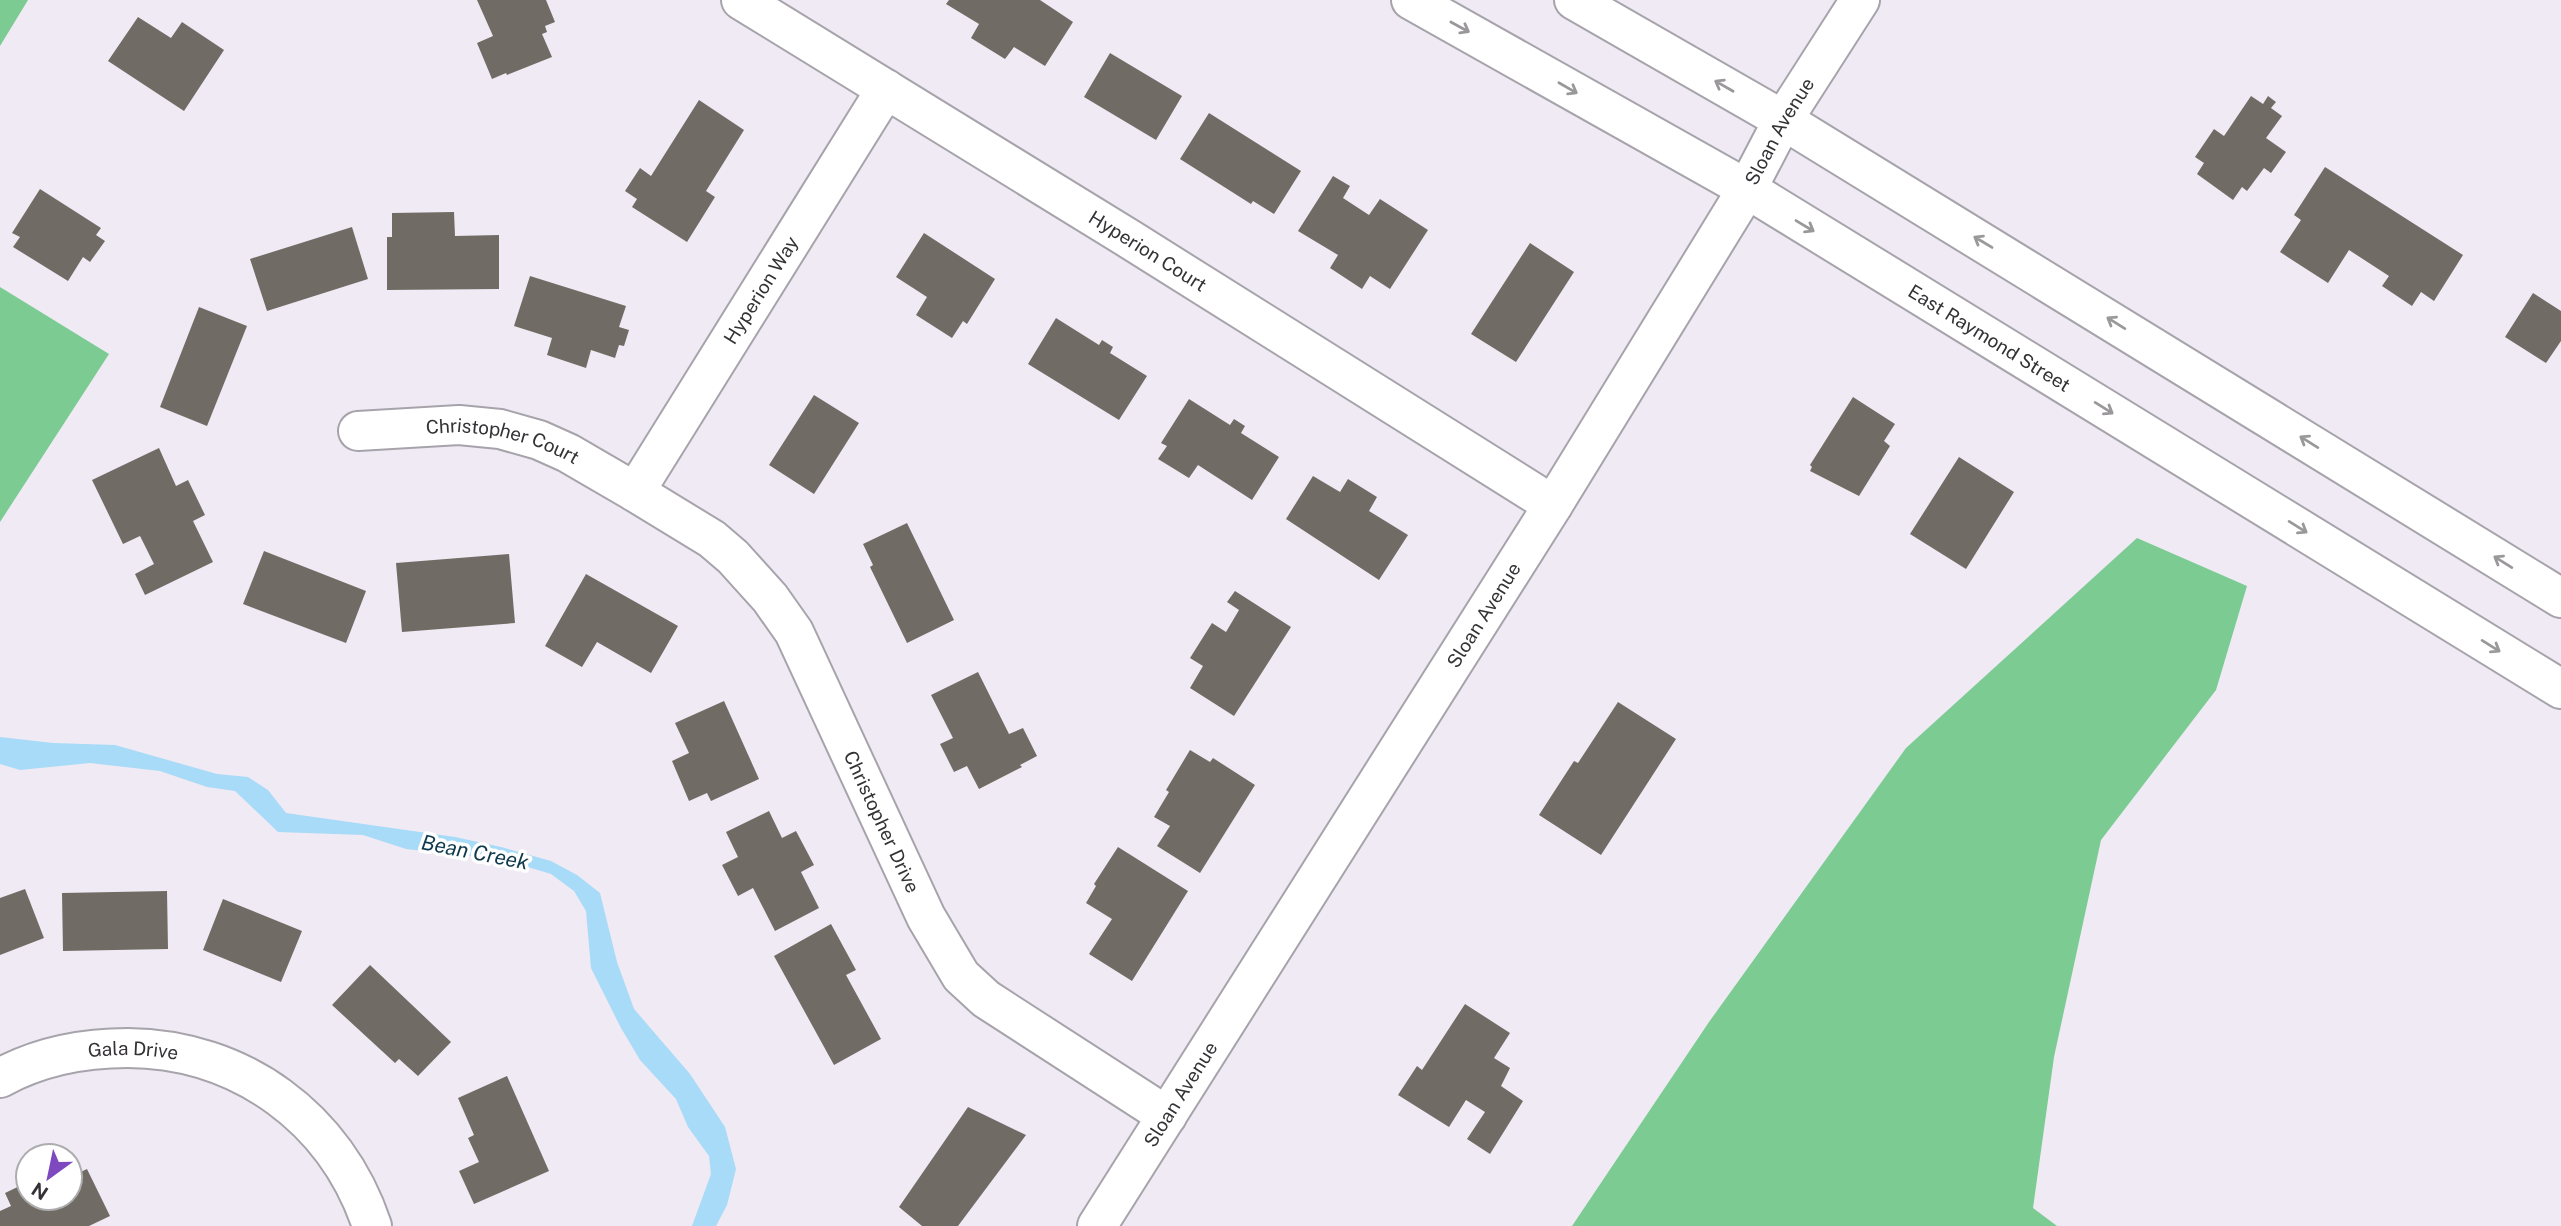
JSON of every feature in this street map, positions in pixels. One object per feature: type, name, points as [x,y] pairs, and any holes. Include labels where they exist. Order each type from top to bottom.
[{"type":"street","name":"Hyperion Court","points":[[741,0],[1553,505]]},
{"type":"street","name":"East Raymond Street","points":[[1411,0],[1747,189],[2561,689]]},
{"type":"street","points":[[1574,0],[1783,120],[2561,598]]},
{"type":"street","name":"Sloan Avenue","points":[[1097,1226],[1553,505],[1747,189],[1783,120],[1860,0]]},
{"type":"street","name":"Hyperion Way","points":[[635,492],[886,89]]},
{"type":"street","name":"Christopher Court","points":[[358,431],[459,425],[500,429],[539,440],[568,453],[635,492]]},
{"type":"street","name":"Christopher Drive","points":[[635,492],[712,539],[733,557],[770,597],[794,632],[926,917],[961,976],[986,999],[1167,1116]]},
{"type":"street","name":"Gala Drive","points":[[0,1078],[52,1056],[108,1048],[162,1049],[231,1068],[278,1095],[333,1151],[363,1199],[372,1226]]},
{"type":"green space","points":[[0,0],[28,0],[0,46]]},
{"type":"green space","points":[[0,287],[109,354],[0,522]]},
{"type":"green space","points":[[2137,538],[2247,586],[2216,690],[2101,840],[2054,1057],[2033,1208],[2057,1226],[1572,1226],[1709,1022],[1906,748]]},
{"type":"water","name":"Bean Creek","points":[[0,737],[53,743],[115,745],[217,774],[248,777],[268,790],[286,813],[455,837],[551,861],[577,875],[600,893],[617,962],[634,1009],[690,1074],[725,1127],[736,1169],[727,1205],[716,1226],[692,1226],[711,1174],[709,1156],[688,1127],[676,1099],[640,1060],[621,1028],[591,968],[586,911],[574,891],[551,874],[505,860],[406,849],[363,835],[278,832],[235,791],[207,787],[160,771],[90,763],[20,770],[0,764]]},
{"type":"building","points":[[477,0],[546,0],[555,22],[545,26],[547,32],[542,34],[552,57],[492,79],[477,43],[493,36]]},
{"type":"building","points":[[949,0],[1040,0],[1073,22],[1045,66],[1014,47],[1005,59],[971,38],[979,24],[946,4]]},
{"type":"building","points":[[138,17],[171,38],[182,22],[224,50],[184,111],[108,61]]},
{"type":"building","points":[[1110,53],[1182,96],[1156,140],[1084,97]]},
{"type":"building","points":[[2251,96],[2263,104],[2268,96],[2276,102],[2271,108],[2282,116],[2266,138],[2286,152],[2271,173],[2264,168],[2247,191],[2242,187],[2233,200],[2197,174],[2204,163],[2195,157],[2214,129],[2224,136]]},
{"type":"building","points":[[699,100],[744,130],[706,191],[715,197],[687,242],[632,207],[637,199],[625,191],[640,168],[651,176]]},
{"type":"building","points":[[1209,113],[1301,171],[1274,214],[1253,201],[1251,204],[1180,159]]},
{"type":"building","points":[[2325,167],[2463,255],[2434,301],[2421,292],[2412,306],[2382,286],[2389,276],[2349,250],[2328,283],[2280,252],[2301,220],[2294,215]]},
{"type":"building","points":[[1333,176],[1350,186],[1343,198],[1369,215],[1380,199],[1428,230],[1390,289],[1370,276],[1362,289],[1330,268],[1338,255],[1298,231]]},
{"type":"building","points":[[40,189],[101,228],[96,235],[105,241],[90,262],[83,257],[68,281],[13,247],[20,237],[12,233]]},
{"type":"building","points":[[454,212],[455,236],[499,235],[499,289],[387,290],[387,237],[392,237],[392,213]]},
{"type":"building","points":[[352,227],[368,279],[267,311],[250,259]]},
{"type":"building","points":[[924,233],[995,279],[967,324],[963,321],[952,338],[916,315],[927,297],[896,277]]},
{"type":"building","points":[[1530,243],[1574,272],[1516,362],[1471,334]]},
{"type":"building","points":[[530,276],[626,306],[619,327],[629,330],[624,346],[619,345],[615,358],[591,350],[586,368],[547,355],[552,338],[514,326]]},
{"type":"building","points":[[2533,293],[2561,311],[2561,341],[2546,363],[2505,337]]},
{"type":"building","points":[[199,307],[247,326],[207,426],[160,407]]},
{"type":"building","points":[[1056,318],[1099,345],[1102,340],[1113,347],[1110,353],[1147,376],[1119,420],[1028,364]]},
{"type":"building","points":[[814,395],[859,423],[814,494],[769,465]]},
{"type":"building","points":[[1853,397],[1895,424],[1884,441],[1890,446],[1859,496],[1810,471],[1810,465]]},
{"type":"building","points":[[1189,399],[1230,425],[1234,419],[1245,426],[1241,433],[1279,457],[1252,500],[1198,465],[1189,478],[1158,459],[1167,446],[1161,443]]},
{"type":"building","points":[[159,448],[176,486],[188,480],[205,515],[193,521],[213,562],[145,595],[135,574],[154,564],[140,536],[123,544],[92,480]]},
{"type":"building","points":[[1959,457],[2014,492],[1966,569],[1910,534]]},
{"type":"building","points":[[1313,476],[1340,492],[1348,479],[1377,497],[1369,511],[1408,535],[1379,580],[1286,519]]},
{"type":"building","points":[[907,523],[954,620],[907,643],[870,567],[873,565],[863,544]]},
{"type":"building","points":[[264,551],[366,591],[346,643],[243,604]]},
{"type":"building","points":[[509,554],[515,623],[402,632],[396,563]]},
{"type":"building","points":[[586,574],[678,626],[651,673],[597,642],[582,667],[545,646]]},
{"type":"building","points":[[1235,591],[1291,627],[1234,716],[1190,688],[1203,666],[1190,658],[1212,623],[1226,632],[1239,610],[1227,602]]},
{"type":"building","points":[[978,672],[1009,734],[1023,728],[1037,756],[1020,765],[1022,767],[979,789],[967,766],[954,772],[940,744],[953,738],[931,695]]},
{"type":"building","points":[[724,701],[759,779],[711,801],[707,793],[689,801],[672,761],[689,753],[675,723]]},
{"type":"building","points":[[1618,702],[1676,739],[1601,855],[1539,815],[1574,761],[1578,763]]},
{"type":"building","points":[[1190,750],[1210,762],[1213,758],[1255,785],[1200,873],[1157,846],[1170,826],[1154,817],[1169,792],[1166,790]]},
{"type":"building","points":[[769,811],[782,838],[796,831],[814,865],[801,872],[819,908],[775,931],[753,888],[738,896],[722,865],[738,857],[726,832]]},
{"type":"building","points":[[1118,847],[1188,891],[1132,981],[1089,954],[1112,919],[1086,903],[1096,886],[1094,884]]},
{"type":"building","points":[[25,889],[44,938],[0,955],[0,898]]},
{"type":"building","points":[[167,891],[168,949],[63,951],[62,893]]},
{"type":"building","points":[[223,899],[302,931],[281,982],[203,950]]},
{"type":"building","points":[[831,924],[856,970],[846,975],[881,1039],[834,1065],[774,956]]},
{"type":"building","points":[[370,965],[451,1042],[418,1076],[399,1059],[395,1063],[332,1005]]},
{"type":"building","points":[[1465,1004],[1510,1033],[1494,1058],[1510,1068],[1501,1086],[1523,1101],[1490,1154],[1467,1139],[1485,1112],[1466,1100],[1449,1127],[1398,1095],[1417,1066],[1422,1070]]},
{"type":"building","points":[[507,1076],[549,1171],[474,1204],[459,1171],[479,1162],[468,1138],[474,1135],[458,1098]]},
{"type":"building","points":[[968,1107],[1026,1135],[958,1226],[922,1226],[899,1207]]},
{"type":"building","points":[[87,1169],[110,1216],[89,1226],[0,1226],[0,1211],[11,1206],[5,1193],[14,1189],[14,1212],[84,1212],[84,1170]]}]
